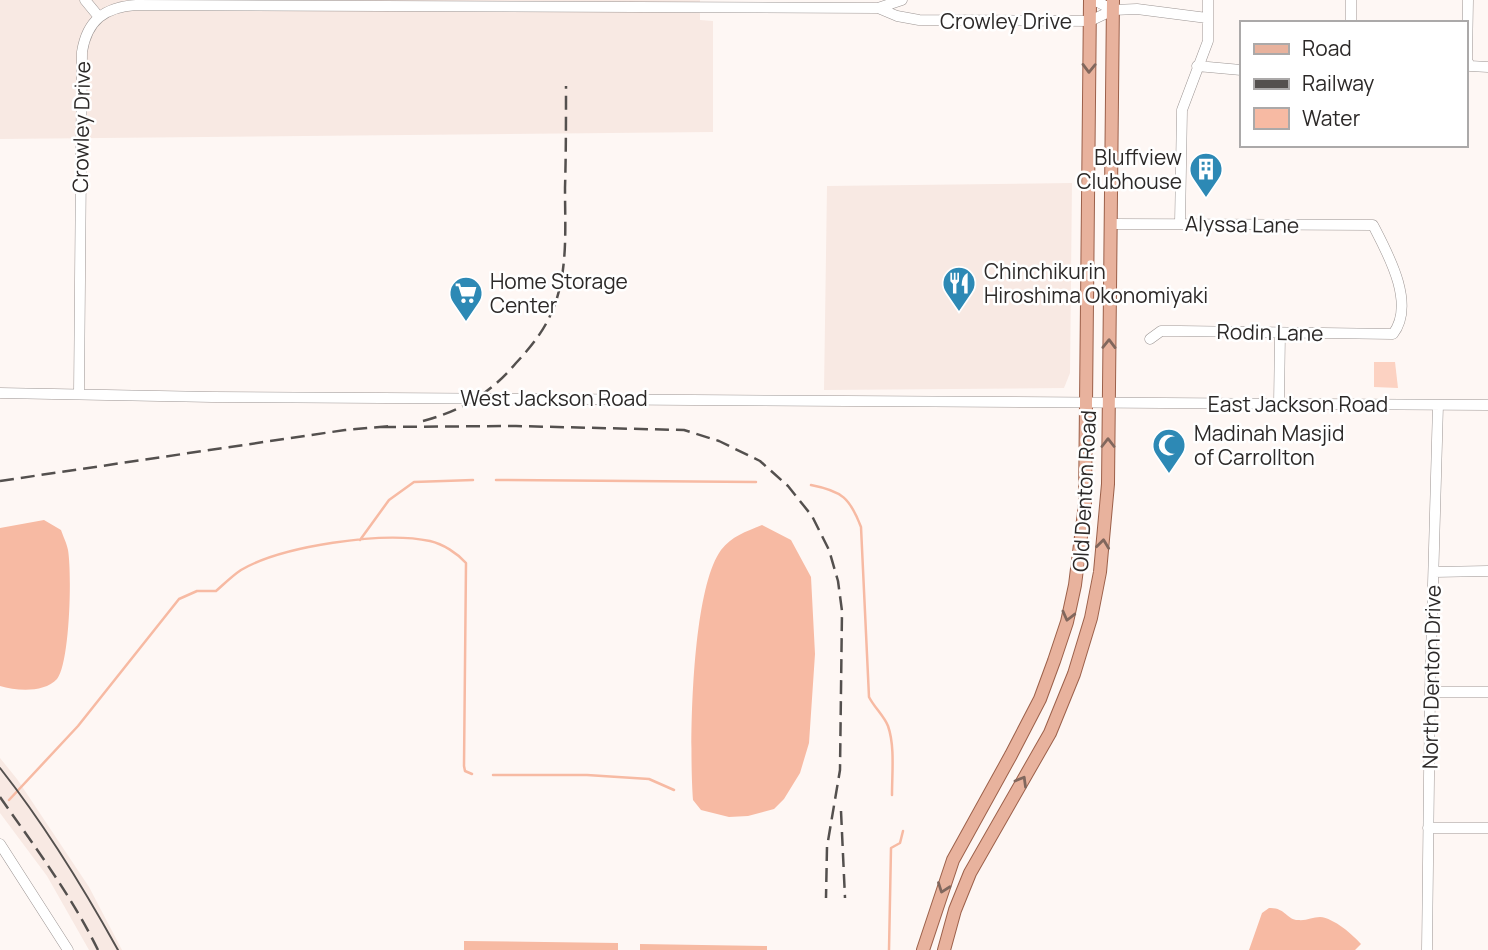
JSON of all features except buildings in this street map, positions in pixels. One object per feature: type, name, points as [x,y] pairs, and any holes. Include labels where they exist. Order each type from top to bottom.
[{"type":"main road","name":"Old Denton Road","points":[[923,950],[953,860],[1040,699],[1067,622],[1081,549],[1085,504],[1092,0]]},
{"type":"main road","name":"Old Denton Road","points":[[944,950],[955,910],[970,873],[1050,733],[1074,674],[1091,618],[1105,534],[1113,5]]},
{"type":"main road","points":[[969,828],[988,840]]},
{"type":"street","points":[[85,0],[99,17]]},
{"type":"street","name":"Crowley Drive","points":[[79,394],[82,52],[84,35],[99,17],[122,6],[136,5],[704,3],[878,8],[902,0]]},
{"type":"street","name":"Crowley Drive","points":[[1092,0],[1113,5]]},
{"type":"street","points":[[1180,223],[1181,117],[1184,101],[1208,41],[1208,0]]},
{"type":"street","points":[[1351,0],[1351,21]]},
{"type":"street","points":[[1468,0],[1467,60],[1470,66],[1488,67]]},
{"type":"street","points":[[1113,5],[1207,18]]},
{"type":"street","name":"Crowley Drive","points":[[878,8],[897,16],[919,20],[1090,21],[1113,5]]},
{"type":"street","points":[[1197,66],[1240,70]]},
{"type":"street","name":"Alyssa Lane","points":[[1111,224],[1373,225],[1395,267],[1401,303],[1401,323],[1393,334]]},
{"type":"street","name":"Rodin Lane","points":[[1150,339],[1161,331],[1393,334]]},
{"type":"street","points":[[1279,404],[1280,333]]},
{"type":"street","name":"West Jackson Road","points":[[0,393],[212,397],[1108,402]]},
{"type":"street","name":"East Jackson Road","points":[[1108,402],[1488,405]]},
{"type":"street","name":"North Denton Drive","points":[[1427,950],[1430,692],[1438,405]]},
{"type":"street","points":[[1434,572],[1488,571]]},
{"type":"street","points":[[1430,692],[1488,692]]},
{"type":"street","points":[[1428,828],[1488,828]]},
{"type":"street","points":[[0,844],[68,950]]},
{"type":"shaded area","points":[[0,0],[700,0],[700,20],[713,21],[713,132],[0,139]]},
{"type":"shaded area","points":[[1072,183],[1070,373],[1064,388],[824,390],[827,186]]},
{"type":"shaded area","points":[[1374,362],[1395,362],[1398,388],[1374,387]]},
{"type":"shaded area","points":[[0,758],[89,887],[122,950],[89,950],[47,876],[0,813]]},
{"type":"water","points":[[44,520],[61,530],[68,550],[70,597],[65,655],[57,679],[52,684],[30,690],[7,688],[0,686],[0,528]]},
{"type":"water","points":[[762,525],[791,540],[811,577],[815,654],[809,743],[800,773],[784,799],[774,809],[748,816],[729,817],[701,810],[693,800],[692,708],[698,633],[711,570],[721,550],[734,538]]},
{"type":"water","points":[[1269,908],[1279,909],[1294,919],[1320,917],[1331,920],[1361,944],[1355,950],[1249,950],[1262,913]]},
{"type":"water","points":[[464,941],[618,943],[618,950],[464,950]]},
{"type":"water","points":[[640,944],[767,946],[767,950],[640,950]]},
{"type":"waterway","points":[[360,540],[389,500],[414,482],[473,480]]},
{"type":"waterway","points":[[496,480],[756,482]]},
{"type":"waterway","points":[[811,485],[844,497],[861,527],[869,697],[886,722],[892,742],[892,795]]},
{"type":"waterway","points":[[9,800],[78,726],[179,599],[197,591],[216,591],[241,570],[259,561],[306,548],[360,539],[410,538],[435,542],[450,549],[466,563],[464,766],[465,771],[472,774]]},
{"type":"waterway","points":[[493,775],[587,775],[649,779],[674,790]]},
{"type":"waterway","points":[[889,950],[891,848],[900,843],[903,831]]},
{"type":"tram line","points":[[0,768],[63,857],[118,950]]},
{"type":"railway","points":[[423,421],[450,412],[486,392],[534,343],[555,305],[563,272],[565,239],[566,86]]},
{"type":"railway","points":[[0,481],[345,430],[392,426]]},
{"type":"railway","points":[[382,427],[516,426],[684,430],[719,441],[760,461],[788,486],[812,516],[829,550],[838,581],[842,611],[840,770],[827,847],[826,898]]},
{"type":"railway","points":[[0,797],[64,891],[98,950]]},
{"type":"railway","points":[[841,811],[845,898]]},
{"type":"place","name":"Bluffview Clubhouse","points":[[1206,199]]},
{"type":"place","name":"Chinchikurin Hiroshima Okonomiyaki","points":[[959,313]]},
{"type":"place","name":"Home Storage Center","points":[[466,323]]},
{"type":"place","name":"Madinah Masjid of Carrollton","points":[[1169,475]]}]
